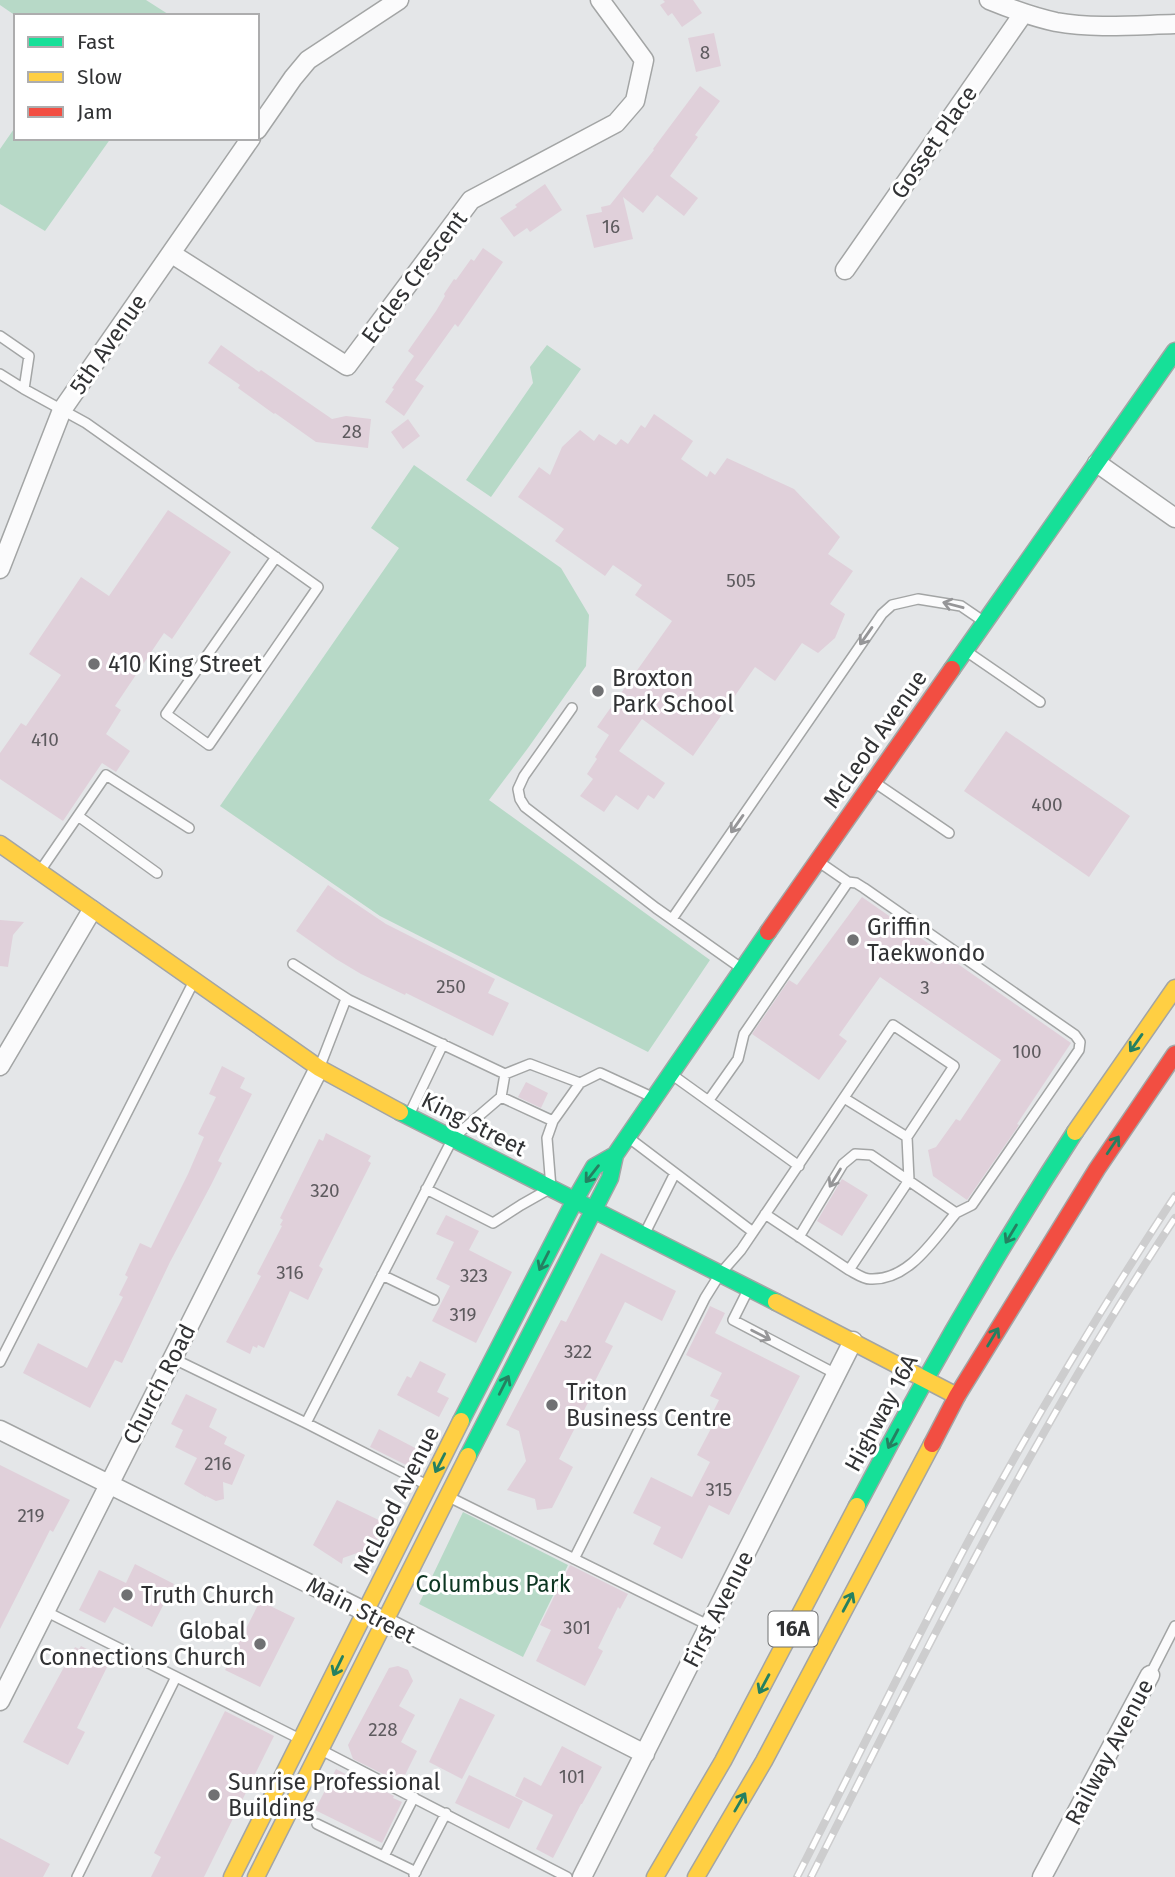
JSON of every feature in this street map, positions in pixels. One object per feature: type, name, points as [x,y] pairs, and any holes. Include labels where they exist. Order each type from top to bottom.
[{"type":"street","points":[[259,127],[308,60],[399,0]]},
{"type":"street","name":"Eccles Crescent","points":[[172,254],[348,366],[471,200],[616,123],[635,101],[643,60],[600,0]]},
{"type":"street","points":[[989,0],[1023,14],[1057,22],[1096,26],[1175,24]]},
{"type":"street","name":"Gosset Place","points":[[845,270],[1023,14]]},
{"type":"street","name":"5th Avenue","points":[[0,569],[62,410],[250,140]]},
{"type":"street","name":"McLeod Avenue","points":[[256,1877],[610,1178],[615,1155],[817,861],[1175,351]]},
{"type":"street","points":[[1097,463],[1175,518]]},
{"type":"street","name":"King Street","points":[[0,844],[319,1068],[957,1396]]},
{"type":"street","points":[[0,1066],[92,910]]},
{"type":"street","name":"Highway 16A","points":[[655,1877],[732,1745],[925,1379],[1016,1224],[1065,1147],[1175,988]]},
{"type":"street","name":"16A","points":[[696,1877],[764,1761],[957,1396],[1097,1169],[1175,1054]]},
{"type":"street","name":"Church Road","points":[[0,1701],[319,1068]]},
{"type":"street","name":"McLeod Avenue","points":[[232,1877],[575,1200],[594,1167],[615,1155]]},
{"type":"street","name":"First Avenue","points":[[582,1877],[853,1341]]},
{"type":"street","name":"Main Street","points":[[0,1430],[645,1754]]},
{"type":"street","name":"Railway Avenue","points":[[1042,1877],[1150,1675]]},
{"type":"lane","points":[[0,336],[29,356],[24,389]]},
{"type":"lane","points":[[0,374],[86,423],[276,557],[318,587],[209,745],[166,714],[276,557]]},
{"type":"lane","points":[[672,919],[882,614],[892,605],[918,599],[961,606],[984,622]]},
{"type":"lane","points":[[965,650],[1040,702]]},
{"type":"lane","points":[[572,708],[524,776],[518,789],[525,807],[672,919],[743,969]]},
{"type":"lane","points":[[39,872],[106,775],[189,828]]},
{"type":"lane","points":[[873,781],[949,833]]},
{"type":"lane","points":[[78,816],[157,873]]},
{"type":"lane","points":[[765,1214],[849,1270],[867,1279],[888,1277],[914,1263],[956,1213],[972,1205],[1079,1050],[1080,1042],[1075,1035],[864,888],[848,882],[817,861]]},
{"type":"lane","points":[[709,1100],[738,1059],[744,1034],[848,882]]},
{"type":"lane","points":[[293,964],[346,999],[505,1074],[530,1064],[580,1083]]},
{"type":"lane","points":[[0,1362],[194,981]]},
{"type":"lane","points":[[319,1068],[346,999]]},
{"type":"lane","points":[[574,1559],[705,1298],[799,1166],[893,1025],[954,1066],[907,1137],[909,1180],[849,1270]]},
{"type":"lane","points":[[408,1116],[443,1044]]},
{"type":"lane","points":[[426,1189],[493,1223],[551,1188],[547,1138],[553,1121],[580,1083],[600,1073],[653,1097]]},
{"type":"lane","points":[[670,1073],[799,1166]]},
{"type":"lane","points":[[306,1423],[453,1138],[501,1097],[505,1074]]},
{"type":"lane","points":[[501,1097],[553,1121]]},
{"type":"lane","points":[[844,1098],[907,1137]]},
{"type":"lane","points":[[628,1137],[753,1232]]},
{"type":"lane","points":[[799,1237],[843,1164],[855,1154],[871,1155],[956,1213]]},
{"type":"lane","points":[[644,1235],[676,1173]]},
{"type":"lane","points":[[382,1275],[434,1300]]},
{"type":"lane","points":[[749,1289],[733,1320],[836,1374]]},
{"type":"lane","points":[[172,1358],[428,1486]]},
{"type":"lane","points":[[448,1496],[710,1626]]},
{"type":"lane","points":[[45,1611],[301,1740]]},
{"type":"lane","name":"Railway Avenue","points":[[1150,1675],[1175,1626]]},
{"type":"lane","points":[[77,1877],[176,1677]]},
{"type":"lane","points":[[320,1749],[567,1877]]},
{"type":"lane","points":[[384,1856],[414,1797]]},
{"type":"lane","points":[[317,1824],[415,1874],[446,1813]]},
{"type":"green space","points":[[0,0],[146,0],[168,14],[14,15],[0,5]]},
{"type":"green space","points":[[14,129],[14,140],[110,140],[45,231],[0,204],[0,149]]},
{"type":"green space","points":[[547,345],[581,369],[491,497],[466,480],[533,383],[530,367]]},
{"type":"green space","points":[[414,465],[561,568],[589,615],[586,666],[489,800],[710,960],[648,1052],[380,916],[220,806],[399,548],[371,528]]},
{"type":"green space","name":"Columbus Park","points":[[463,1512],[568,1565],[523,1657],[419,1604]]},
{"type":"building","points":[[663,0],[693,0],[702,13],[682,27],[672,13],[668,16],[660,5],[665,2]]},
{"type":"building","points":[[714,33],[721,66],[696,72],[688,38]]},
{"type":"building","points":[[700,86],[720,101],[670,176],[698,198],[684,216],[657,195],[643,213],[623,197],[633,239],[594,248],[586,215],[602,212],[601,207],[610,205]]},
{"type":"building","points":[[545,184],[562,210],[530,232],[527,228],[514,237],[500,218]]},
{"type":"building","points":[[483,248],[503,262],[458,327],[455,324],[415,380],[424,386],[404,416],[385,402],[414,356],[408,351],[454,279],[456,280],[471,259],[474,261]]},
{"type":"building","points":[[221,345],[332,419],[346,416],[371,419],[368,448],[316,442],[274,414],[238,388],[240,385],[208,363]]},
{"type":"building","points":[[654,414],[693,441],[681,459],[707,477],[710,471],[715,475],[727,458],[794,489],[840,537],[828,554],[853,571],[830,604],[845,614],[835,638],[818,653],[802,643],[775,681],[755,667],[693,756],[642,719],[619,751],[665,783],[654,799],[648,795],[638,810],[616,795],[604,812],[580,796],[593,779],[587,774],[609,735],[597,727],[672,621],[635,595],[642,585],[613,565],[605,576],[555,541],[564,529],[518,497],[539,467],[550,475],[562,447],[580,430],[594,441],[599,434],[616,445],[621,439],[628,444],[641,425],[645,428]]},
{"type":"building","points":[[408,419],[420,436],[403,449],[391,432]]},
{"type":"building","name":"410 King Street","points":[[168,510],[231,552],[172,639],[164,633],[115,706],[121,710],[106,734],[130,751],[116,772],[102,763],[63,821],[0,779],[0,753],[21,723],[26,726],[61,675],[29,654],[81,577],[109,596]]},
{"type":"building","points":[[1006,731],[1130,816],[1089,877],[964,791]]},
{"type":"building","points":[[328,885],[386,924],[495,979],[488,993],[509,1003],[493,1036],[361,974],[296,931]]},
{"type":"building","points":[[862,897],[1071,1043],[967,1200],[933,1176],[928,1150],[936,1147],[956,1119],[960,1121],[1001,1060],[880,977],[839,1035],[847,1041],[819,1080],[752,1034],[789,980],[797,985]]},
{"type":"building","points":[[0,920],[24,922],[13,935],[8,967],[0,966]]},
{"type":"building","points":[[222,1066],[245,1078],[240,1088],[252,1094],[218,1161],[222,1163],[170,1262],[122,1363],[115,1360],[90,1408],[23,1373],[38,1343],[87,1368],[123,1297],[119,1295],[128,1277],[125,1275],[140,1243],[151,1248],[188,1174],[204,1137],[198,1134],[216,1097],[209,1094]]},
{"type":"building","points":[[526,1082],[548,1093],[541,1108],[518,1097]]},
{"type":"building","points":[[326,1133],[371,1156],[368,1161],[371,1163],[319,1266],[323,1269],[308,1300],[290,1291],[264,1348],[253,1346],[250,1354],[226,1342],[261,1276],[257,1274],[282,1226],[280,1225],[283,1220],[280,1218],[319,1139],[323,1141]]},
{"type":"building","points":[[842,1179],[868,1195],[842,1236],[817,1221]]},
{"type":"building","points":[[446,1215],[479,1231],[469,1250],[512,1272],[476,1343],[432,1321],[450,1286],[436,1279],[454,1242],[436,1234]]},
{"type":"building","points":[[601,1253],[676,1291],[662,1321],[625,1302],[605,1342],[613,1346],[595,1381],[598,1383],[559,1459],[573,1467],[552,1508],[537,1510],[535,1499],[507,1490],[526,1461],[519,1431],[506,1425],[561,1320],[566,1322]]},
{"type":"building","points":[[710,1306],[725,1313],[715,1333],[800,1376],[729,1515],[709,1505],[682,1559],[653,1544],[661,1527],[633,1513],[651,1477],[692,1497],[710,1462],[697,1455],[715,1421],[710,1418],[719,1400],[710,1396],[722,1373],[686,1355]]},
{"type":"building","points":[[420,1361],[446,1374],[437,1392],[449,1398],[439,1417],[397,1395],[407,1376],[411,1378]]},
{"type":"building","points":[[186,1394],[217,1409],[209,1427],[227,1437],[224,1444],[245,1455],[232,1485],[223,1482],[224,1499],[216,1501],[184,1484],[197,1458],[175,1447],[183,1430],[171,1424]]},
{"type":"building","points":[[379,1429],[417,1449],[408,1466],[370,1447]]},
{"type":"building","points":[[0,1465],[70,1500],[53,1532],[50,1530],[0,1629]]},
{"type":"building","points":[[337,1500],[385,1523],[374,1547],[343,1558],[342,1564],[313,1545]]},
{"type":"building","name":"Truth Church","points":[[135,1564],[174,1584],[152,1627],[114,1607],[105,1623],[79,1610],[99,1570],[126,1583]]},
{"type":"building","points":[[570,1565],[628,1594],[620,1609],[618,1607],[598,1648],[603,1651],[585,1686],[536,1661],[551,1630],[540,1625]]},
{"type":"building","name":"Global Connections Church","points":[[260,1601],[295,1618],[260,1687],[225,1670]]},
{"type":"building","points":[[81,1646],[109,1663],[77,1728],[85,1732],[68,1765],[23,1742],[75,1647],[79,1649]]},
{"type":"building","points":[[398,1666],[408,1670],[413,1681],[399,1706],[415,1715],[401,1742],[417,1751],[401,1783],[353,1759],[348,1745],[389,1668]]},
{"type":"building","points":[[460,1698],[495,1715],[462,1779],[429,1762]]},
{"type":"building","name":"Sunrise Professional Building","points":[[225,1711],[274,1736],[204,1877],[151,1877],[161,1857],[154,1853]]},
{"type":"building","points":[[562,1746],[602,1767],[553,1858],[536,1849],[553,1815],[515,1796],[524,1777],[541,1786]]},
{"type":"building","points":[[336,1769],[361,1782],[360,1778],[402,1802],[382,1843],[315,1810]]},
{"type":"building","points":[[469,1775],[523,1801],[509,1829],[455,1803]]},
{"type":"building","points":[[0,1838],[50,1864],[43,1877],[0,1877]]},
{"type":"railway","points":[[797,1877],[983,1514],[1076,1353],[1175,1196]]},
{"type":"railway","points":[[811,1877],[983,1542],[1075,1378],[1175,1218]]},
{"type":"traffic: fast","points":[[952,669],[1175,351]]},
{"type":"traffic: fast","points":[[468,1456],[610,1178],[615,1155],[768,932]]},
{"type":"traffic: fast","points":[[400,1112],[776,1302]]},
{"type":"traffic: fast","points":[[857,1506],[962,1316],[1075,1132]]},
{"type":"traffic: fast","points":[[461,1421],[594,1167],[615,1155]]},
{"type":"traffic: slow","points":[[0,844],[319,1068],[400,1112]]},
{"type":"traffic: slow","points":[[1075,1132],[1175,988]]},
{"type":"traffic: slow","points":[[776,1302],[957,1396]]},
{"type":"traffic: slow","points":[[232,1877],[461,1421]]},
{"type":"traffic: slow","points":[[696,1877],[764,1761],[932,1444]]},
{"type":"traffic: slow","points":[[256,1877],[468,1456]]},
{"type":"traffic: slow","points":[[655,1877],[723,1761],[857,1506]]},
{"type":"traffic: jam","points":[[768,932],[952,669]]},
{"type":"traffic: jam","points":[[932,1444],[957,1396],[1097,1169],[1175,1054]]},
{"type":"place","name":"410 King Street","points":[[94,664]]},
{"type":"place","name":"Broxton Park School","points":[[598,691]]},
{"type":"place","name":"Griffin Taekwondo","points":[[853,940]]},
{"type":"place","name":"Triton Business Centre","points":[[552,1405]]},
{"type":"place","name":"Truth Church","points":[[127,1595]]},
{"type":"place","name":"Global Connections Church","points":[[260,1644]]},
{"type":"place","name":"Sunrise Professional Building","points":[[214,1795]]}]
